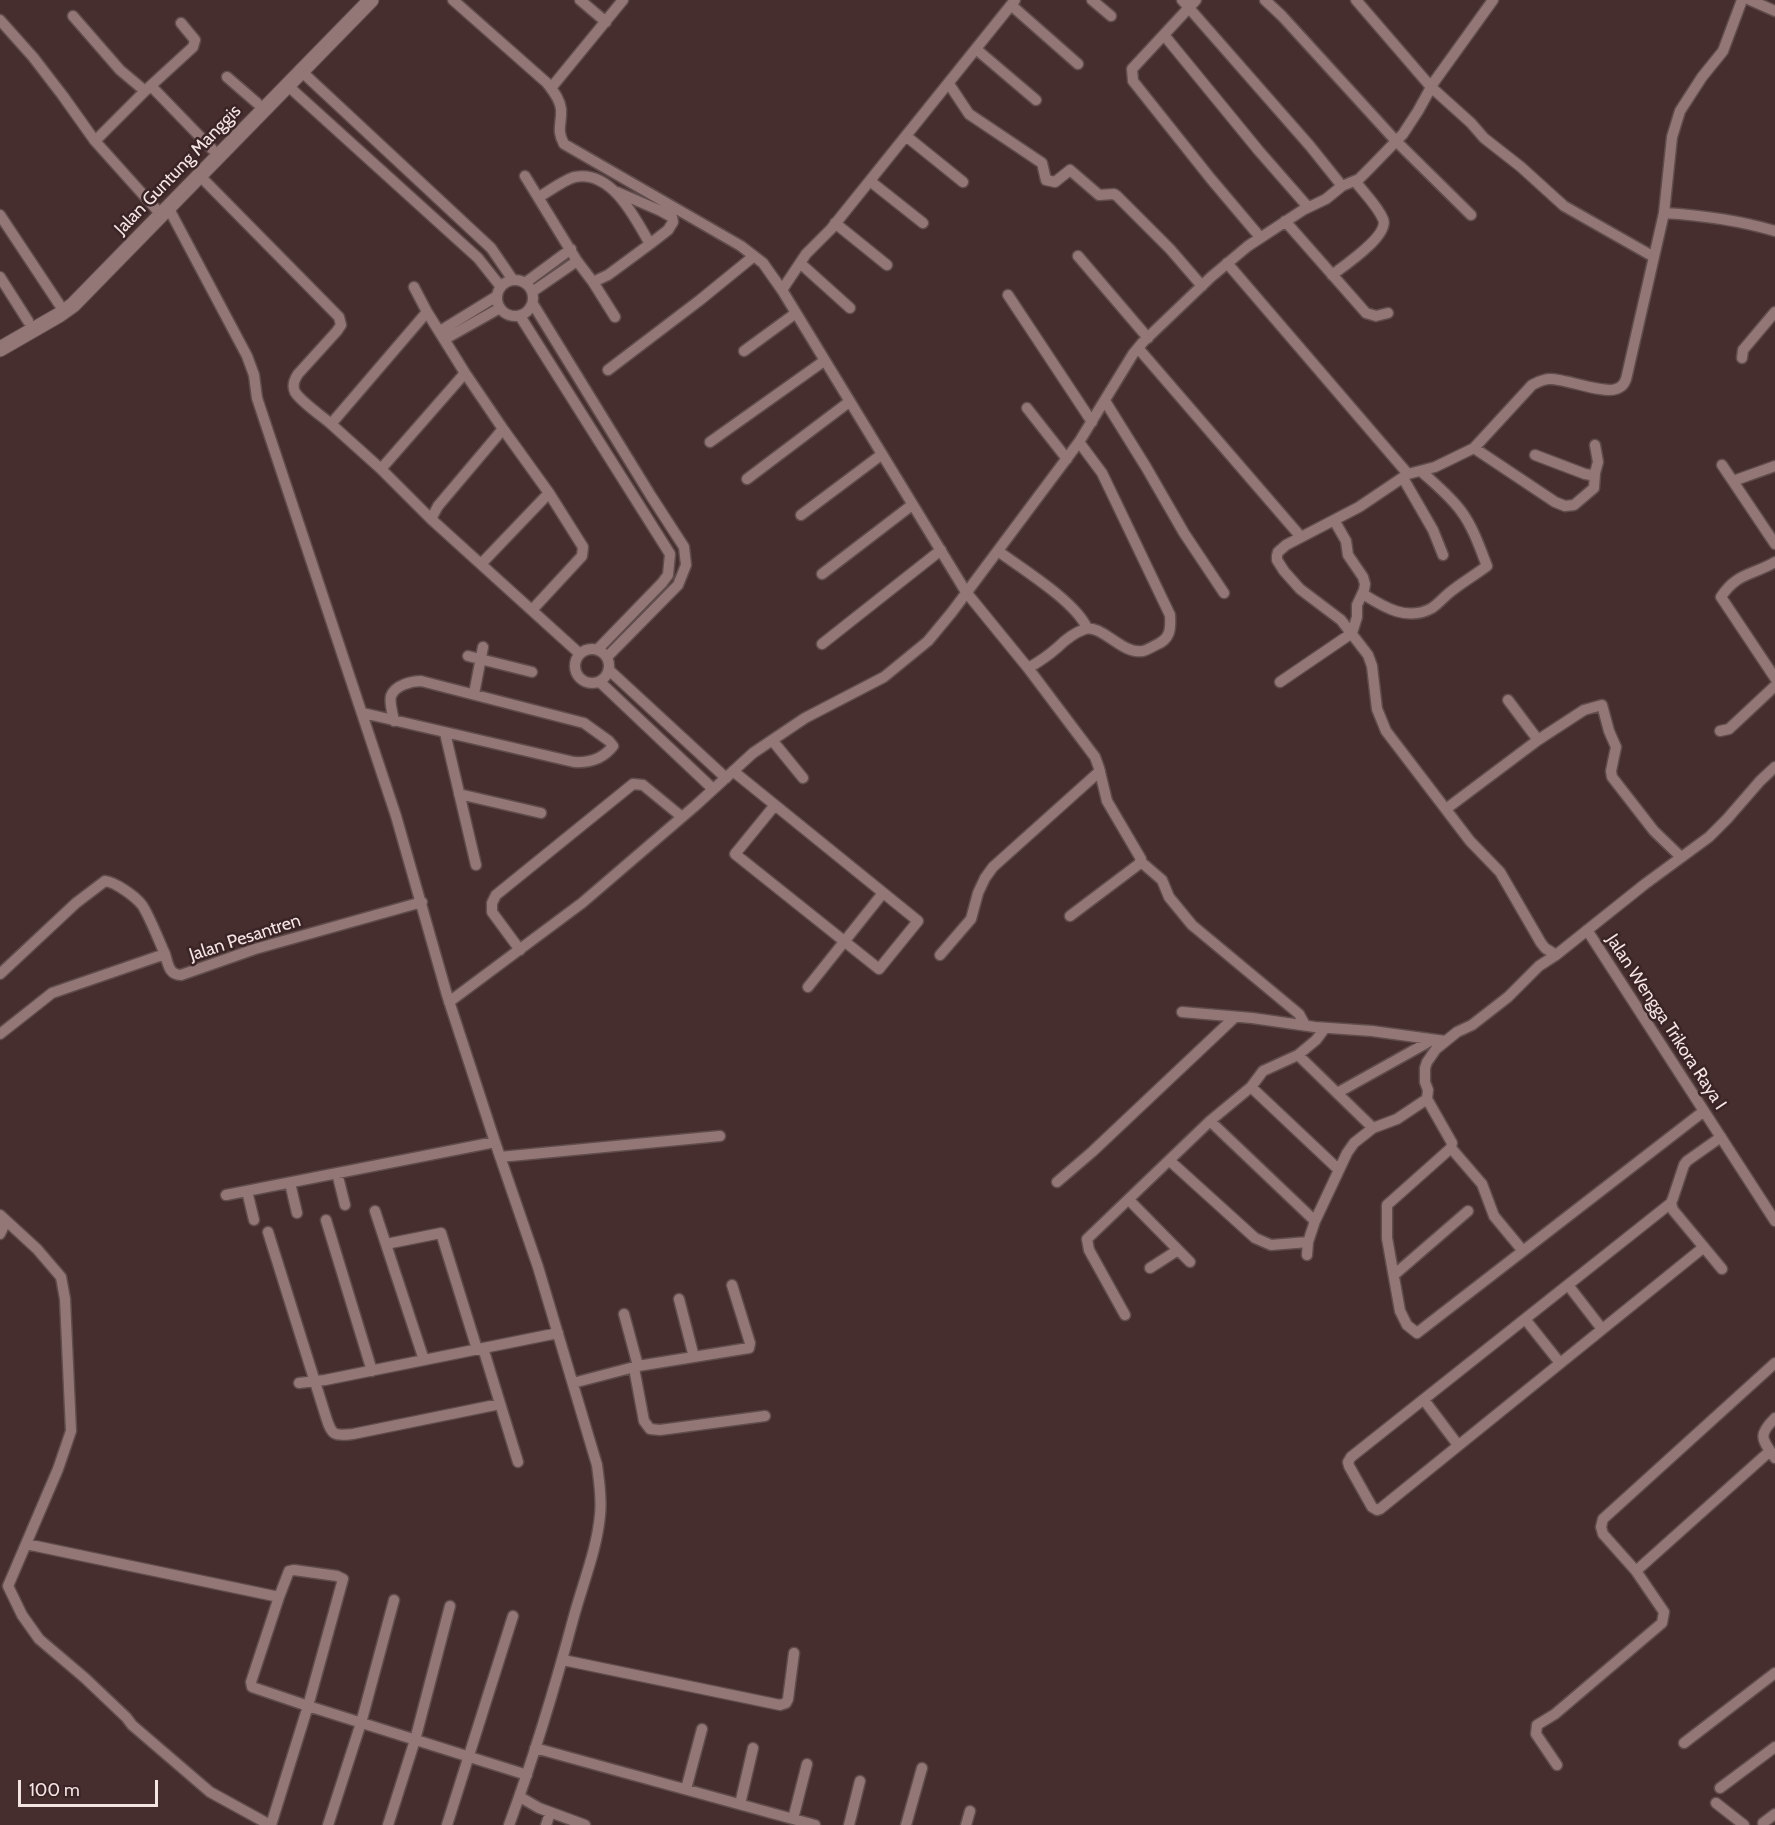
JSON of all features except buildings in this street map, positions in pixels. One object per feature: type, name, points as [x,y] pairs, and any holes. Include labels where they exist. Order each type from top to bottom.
[{"type":"street","name":"Jalan Guntung Manggis","points":[[0,349],[66,311],[162,209],[212,148],[358,0]]},
{"type":"street","name":"Jalan Guntung Manggis","points":[[0,338],[59,304],[82,284],[199,175],[371,0]]},
{"type":"street","points":[[453,0],[556,93],[561,109],[560,136],[564,144],[725,236],[763,263],[782,290],[966,592],[1028,668],[1095,757],[1107,801],[1140,856],[1140,861],[1070,916]]},
{"type":"street","points":[[580,0],[606,22]]},
{"type":"street","points":[[551,88],[622,0]]},
{"type":"street","points":[[1092,0],[1112,16]]},
{"type":"street","points":[[1265,0],[1396,141],[1471,214]]},
{"type":"street","points":[[1356,0],[1431,87],[1484,138],[1521,167],[1564,206],[1654,257]]},
{"type":"street","points":[[449,1002],[582,903],[753,753],[805,718],[884,676],[928,641],[1067,459],[1138,348],[1227,263],[1260,237],[1308,207],[1326,199],[1342,186],[1355,181],[1371,167],[1396,141],[1418,111],[1431,87],[1493,0]]},
{"type":"street","points":[[1556,955],[1541,943],[1500,872],[1470,841],[1386,731],[1377,710],[1371,661],[1368,655],[1335,614],[1300,588],[1277,560],[1278,552],[1282,547],[1359,507],[1405,476],[1436,467],[1474,448],[1532,385],[1542,380],[1558,380],[1606,390],[1622,386],[1628,375],[1664,213],[1672,137],[1680,111],[1702,76],[1723,51],[1742,0]]},
{"type":"street","points":[[1750,0],[1775,11]]},
{"type":"street","points":[[782,290],[806,254],[836,223],[1013,3],[1078,63]]},
{"type":"street","points":[[1260,237],[1133,81],[1132,69],[1164,35],[1189,3],[1342,186]]},
{"type":"street","points":[[73,16],[120,70],[148,88],[212,148]]},
{"type":"street","points":[[0,20],[33,57],[94,141],[162,209],[247,356],[254,375],[257,398],[396,816],[449,1002],[538,1267],[597,1465],[600,1515],[596,1540],[563,1660],[509,1825]]},
{"type":"street","points":[[94,141],[195,43],[181,23]]},
{"type":"street","points":[[1164,35],[1308,207]]},
{"type":"street","points":[[976,49],[1036,100]]},
{"type":"street","points":[[300,70],[491,248],[513,280]]},
{"type":"street","points":[[227,77],[257,103]]},
{"type":"street","points":[[949,84],[969,114],[1042,163],[1046,180],[1055,182],[1070,170],[1099,195],[1114,194],[1117,196],[1170,249],[1202,286]]},
{"type":"street","points":[[287,85],[478,258],[499,291],[498,304],[503,312],[511,316],[520,316],[528,312],[533,304]]},
{"type":"street","points":[[906,136],[963,182]]},
{"type":"street","points":[[199,175],[339,317],[341,325],[337,331],[298,374],[294,386],[296,394],[381,469],[431,519],[580,654]]},
{"type":"street","points":[[525,176],[577,261],[615,317]]},
{"type":"street","points":[[539,197],[573,177],[587,176],[672,218],[674,222],[668,230],[608,275],[593,282]]},
{"type":"street","points":[[870,181],[923,223]]},
{"type":"street","points":[[1332,274],[1353,260],[1384,227],[1384,220],[1355,181]]},
{"type":"street","points":[[617,192],[650,244]]},
{"type":"street","points":[[1664,213],[1758,226],[1775,231]]},
{"type":"street","points":[[0,214],[59,304]]},
{"type":"street","points":[[1286,221],[1366,313],[1376,316],[1388,313]]},
{"type":"street","points":[[836,223],[887,265]]},
{"type":"street","points":[[525,283],[571,249]]},
{"type":"street","points":[[608,370],[754,256]]},
{"type":"street","points":[[1078,256],[1148,338]]},
{"type":"street","points":[[532,292],[577,261]]},
{"type":"street","points":[[800,263],[850,308]]},
{"type":"street","points":[[1227,263],[1405,476],[1443,555]]},
{"type":"street","points":[[0,277],[28,321]]},
{"type":"street","points":[[443,335],[499,291],[506,282],[513,280],[525,283],[532,292],[533,304],[684,547],[686,565],[678,585],[607,657]]},
{"type":"street","points":[[414,287],[465,373],[549,493],[583,547],[582,556],[532,610]]},
{"type":"street","points":[[1008,295],[1092,422]]},
{"type":"street","points":[[443,335],[500,308]]},
{"type":"street","points":[[331,424],[428,312]]},
{"type":"street","points":[[1742,358],[1743,350],[1775,312]]},
{"type":"street","points":[[744,351],[796,313]]},
{"type":"street","points":[[520,316],[670,554],[668,575],[662,583],[597,650]]},
{"type":"street","points":[[1138,348],[1301,537]]},
{"type":"street","points":[[710,442],[824,361]]},
{"type":"street","points":[[381,469],[465,373]]},
{"type":"street","points":[[1106,401],[1184,533],[1224,593]]},
{"type":"street","points":[[747,479],[849,402]]},
{"type":"street","points":[[1027,408],[1067,459]]},
{"type":"street","points":[[431,519],[438,506],[503,429]]},
{"type":"street","points":[[1028,668],[1059,646],[1066,638],[1087,628],[1098,631],[1128,649],[1142,651],[1159,644],[1170,635],[1170,615],[1102,473],[1079,442]]},
{"type":"street","points":[[1474,448],[1555,502],[1564,506],[1575,506],[1592,492],[1596,483],[1595,473],[1598,462],[1595,445]]},
{"type":"street","points":[[801,515],[881,454]]},
{"type":"street","points":[[1535,454],[1585,474],[1595,473]]},
{"type":"street","points":[[1722,465],[1775,544]]},
{"type":"street","points":[[1733,481],[1775,466]]},
{"type":"street","points":[[1363,594],[1394,612],[1420,612],[1431,608],[1487,566],[1470,525],[1461,511],[1421,471]]},
{"type":"street","points":[[481,564],[549,493]]},
{"type":"street","points":[[822,574],[912,506]]},
{"type":"street","points":[[1280,682],[1352,633],[1357,617],[1357,605],[1365,587],[1363,577],[1348,555],[1346,541],[1334,520]]},
{"type":"street","points":[[822,644],[942,550]]},
{"type":"street","points":[[998,551],[1072,607],[1087,628]]},
{"type":"street","points":[[1775,562],[1734,581],[1720,597],[1775,678]]},
{"type":"street","points":[[641,605],[650,614]]},
{"type":"street","points":[[474,694],[483,647]]},
{"type":"street","points":[[597,650],[607,657],[609,670],[606,677],[600,682],[588,683],[578,677],[574,665],[580,654],[597,650]]},
{"type":"street","points":[[468,656],[532,672]]},
{"type":"street","points":[[609,670],[730,774],[775,804],[918,921],[879,969],[735,854],[775,804]]},
{"type":"street","points":[[363,713],[394,721],[445,733],[574,762],[587,763],[598,759],[612,748],[609,741],[584,723],[421,681],[413,681],[401,686],[391,696],[394,721]]},
{"type":"street","points":[[600,682],[713,789]]},
{"type":"street","points":[[1720,731],[1729,729],[1775,686]]},
{"type":"street","points":[[1508,700],[1539,740]]},
{"type":"street","points":[[1446,809],[1539,740],[1584,710],[1602,705],[1616,747],[1612,777],[1654,831],[1681,857]]},
{"type":"street","points":[[648,728],[659,715]]},
{"type":"street","points":[[445,733],[476,865]]},
{"type":"street","points":[[772,740],[803,778]]},
{"type":"street","points":[[940,955],[971,919],[978,893],[993,867],[1100,771]]},
{"type":"street","name":"Jalan Wengga Trikora Raya I","points":[[1773,772],[1760,781],[1709,837],[1587,930],[1775,1221]]},
{"type":"street","points":[[520,950],[492,912],[492,903],[496,895],[633,784],[643,785],[682,817]]},
{"type":"street","points":[[459,794],[541,813]]},
{"type":"street","points":[[1140,861],[1162,880],[1170,897],[1191,925],[1299,1014],[1305,1025]]},
{"type":"street","points":[[0,974],[76,903],[105,881],[118,886],[141,905],[165,954]]},
{"type":"street","points":[[808,987],[883,893]]},
{"type":"street","name":"Jalan Pesantren","points":[[0,1034],[52,993],[165,954],[171,972],[181,975],[255,950],[422,902]]},
{"type":"street","points":[[1587,930],[1539,966],[1508,997],[1472,1025],[1456,1032],[1445,1041],[1427,1062],[1425,1068],[1427,1099],[1452,1143],[1451,1148],[1387,1205],[1387,1238],[1400,1311],[1407,1325],[1417,1333],[1704,1111]]},
{"type":"street","points":[[1182,1012],[1372,1031],[1445,1041]]},
{"type":"street","points":[[1057,1182],[1235,1017]]},
{"type":"street","points":[[1125,1315],[1089,1250],[1088,1239],[1210,1121],[1251,1087],[1263,1071],[1298,1055],[1326,1028]]},
{"type":"street","points":[[1336,1093],[1432,1040]]},
{"type":"street","points":[[1298,1055],[1373,1128]]},
{"type":"street","points":[[1251,1087],[1339,1170]]},
{"type":"street","points":[[1307,1255],[1308,1242],[1315,1221],[1354,1143],[1373,1128],[1397,1119],[1427,1099]]},
{"type":"street","points":[[1210,1121],[1315,1221]]},
{"type":"street","points":[[500,1157],[720,1136]]},
{"type":"street","points":[[1704,1247],[1380,1509],[1372,1507],[1349,1466],[1350,1459],[1671,1203],[1687,1161],[1720,1137]]},
{"type":"street","points":[[226,1195],[495,1142]]},
{"type":"street","points":[[1451,1148],[1482,1184],[1494,1216],[1523,1251]]},
{"type":"street","points":[[1170,1161],[1255,1238],[1271,1245],[1308,1242]]},
{"type":"street","points":[[337,1173],[345,1204]]},
{"type":"street","points":[[291,1183],[297,1213]]},
{"type":"street","points":[[247,1191],[254,1220]]},
{"type":"street","points":[[1129,1200],[1190,1263]]},
{"type":"street","points":[[1671,1203],[1673,1210],[1722,1269]]},
{"type":"street","points":[[375,1211],[424,1360]]},
{"type":"street","points":[[1394,1275],[1468,1211]]},
{"type":"street","points":[[0,1234],[3,1218]]},
{"type":"street","points":[[0,1596],[8,1586],[58,1469],[71,1431],[62,1277],[37,1249],[3,1218]]},
{"type":"street","points":[[326,1220],[372,1371]]},
{"type":"street","points":[[268,1232],[331,1432],[340,1435],[500,1404]]},
{"type":"street","points":[[386,1244],[441,1233],[518,1462]]},
{"type":"street","points":[[1150,1268],[1179,1250]]},
{"type":"street","points":[[573,1383],[636,1367],[749,1348],[750,1343],[732,1285]]},
{"type":"street","points":[[1568,1285],[1602,1329]]},
{"type":"street","points":[[678,1299],[694,1357]]},
{"type":"street","points":[[624,1314],[636,1367],[644,1422],[650,1429],[660,1430],[765,1416]]},
{"type":"street","points":[[1525,1319],[1560,1363]]},
{"type":"street","points":[[300,1383],[372,1371],[558,1333]]},
{"type":"street","points":[[1557,1765],[1536,1734],[1537,1725],[1555,1714],[1662,1623],[1664,1612],[1636,1571],[1603,1534],[1601,1527],[1604,1519],[1775,1363]]},
{"type":"street","points":[[1424,1400],[1458,1445]]},
{"type":"street","points":[[1636,1571],[1773,1455],[1762,1436],[1763,1431],[1775,1418]]},
{"type":"street","points":[[26,1544],[279,1597]]},
{"type":"street","points":[[8,1586],[22,1615],[39,1639],[86,1679],[132,1725],[210,1792],[270,1825],[308,1706],[343,1579],[337,1576],[294,1570],[289,1571],[279,1597],[251,1682],[252,1687],[308,1706],[361,1723],[527,1775]]},
{"type":"street","points":[[328,1825],[361,1723],[394,1600]]},
{"type":"street","points":[[388,1825],[415,1740],[450,1606]]},
{"type":"street","points":[[447,1825],[513,1616]]},
{"type":"street","points":[[563,1660],[780,1705],[786,1703],[788,1699],[794,1653]]},
{"type":"street","points":[[1684,1743],[1775,1674]]},
{"type":"street","points":[[686,1790],[702,1729]]},
{"type":"street","points":[[1720,1788],[1775,1747]]},
{"type":"street","points":[[535,1748],[815,1825]]},
{"type":"street","points":[[740,1804],[753,1748]]},
{"type":"street","points":[[793,1819],[807,1764]]},
{"type":"street","points":[[906,1825],[922,1768]]},
{"type":"street","points":[[849,1825],[860,1781]]},
{"type":"street","points":[[520,1797],[550,1813],[585,1825]]},
{"type":"street","points":[[1716,1803],[1744,1825]]},
{"type":"street","points":[[966,1825],[970,1811]]},
{"type":"street","points":[[546,1825],[550,1813]]},
{"type":"street","points":[[1763,1823],[1775,1814]]}]
